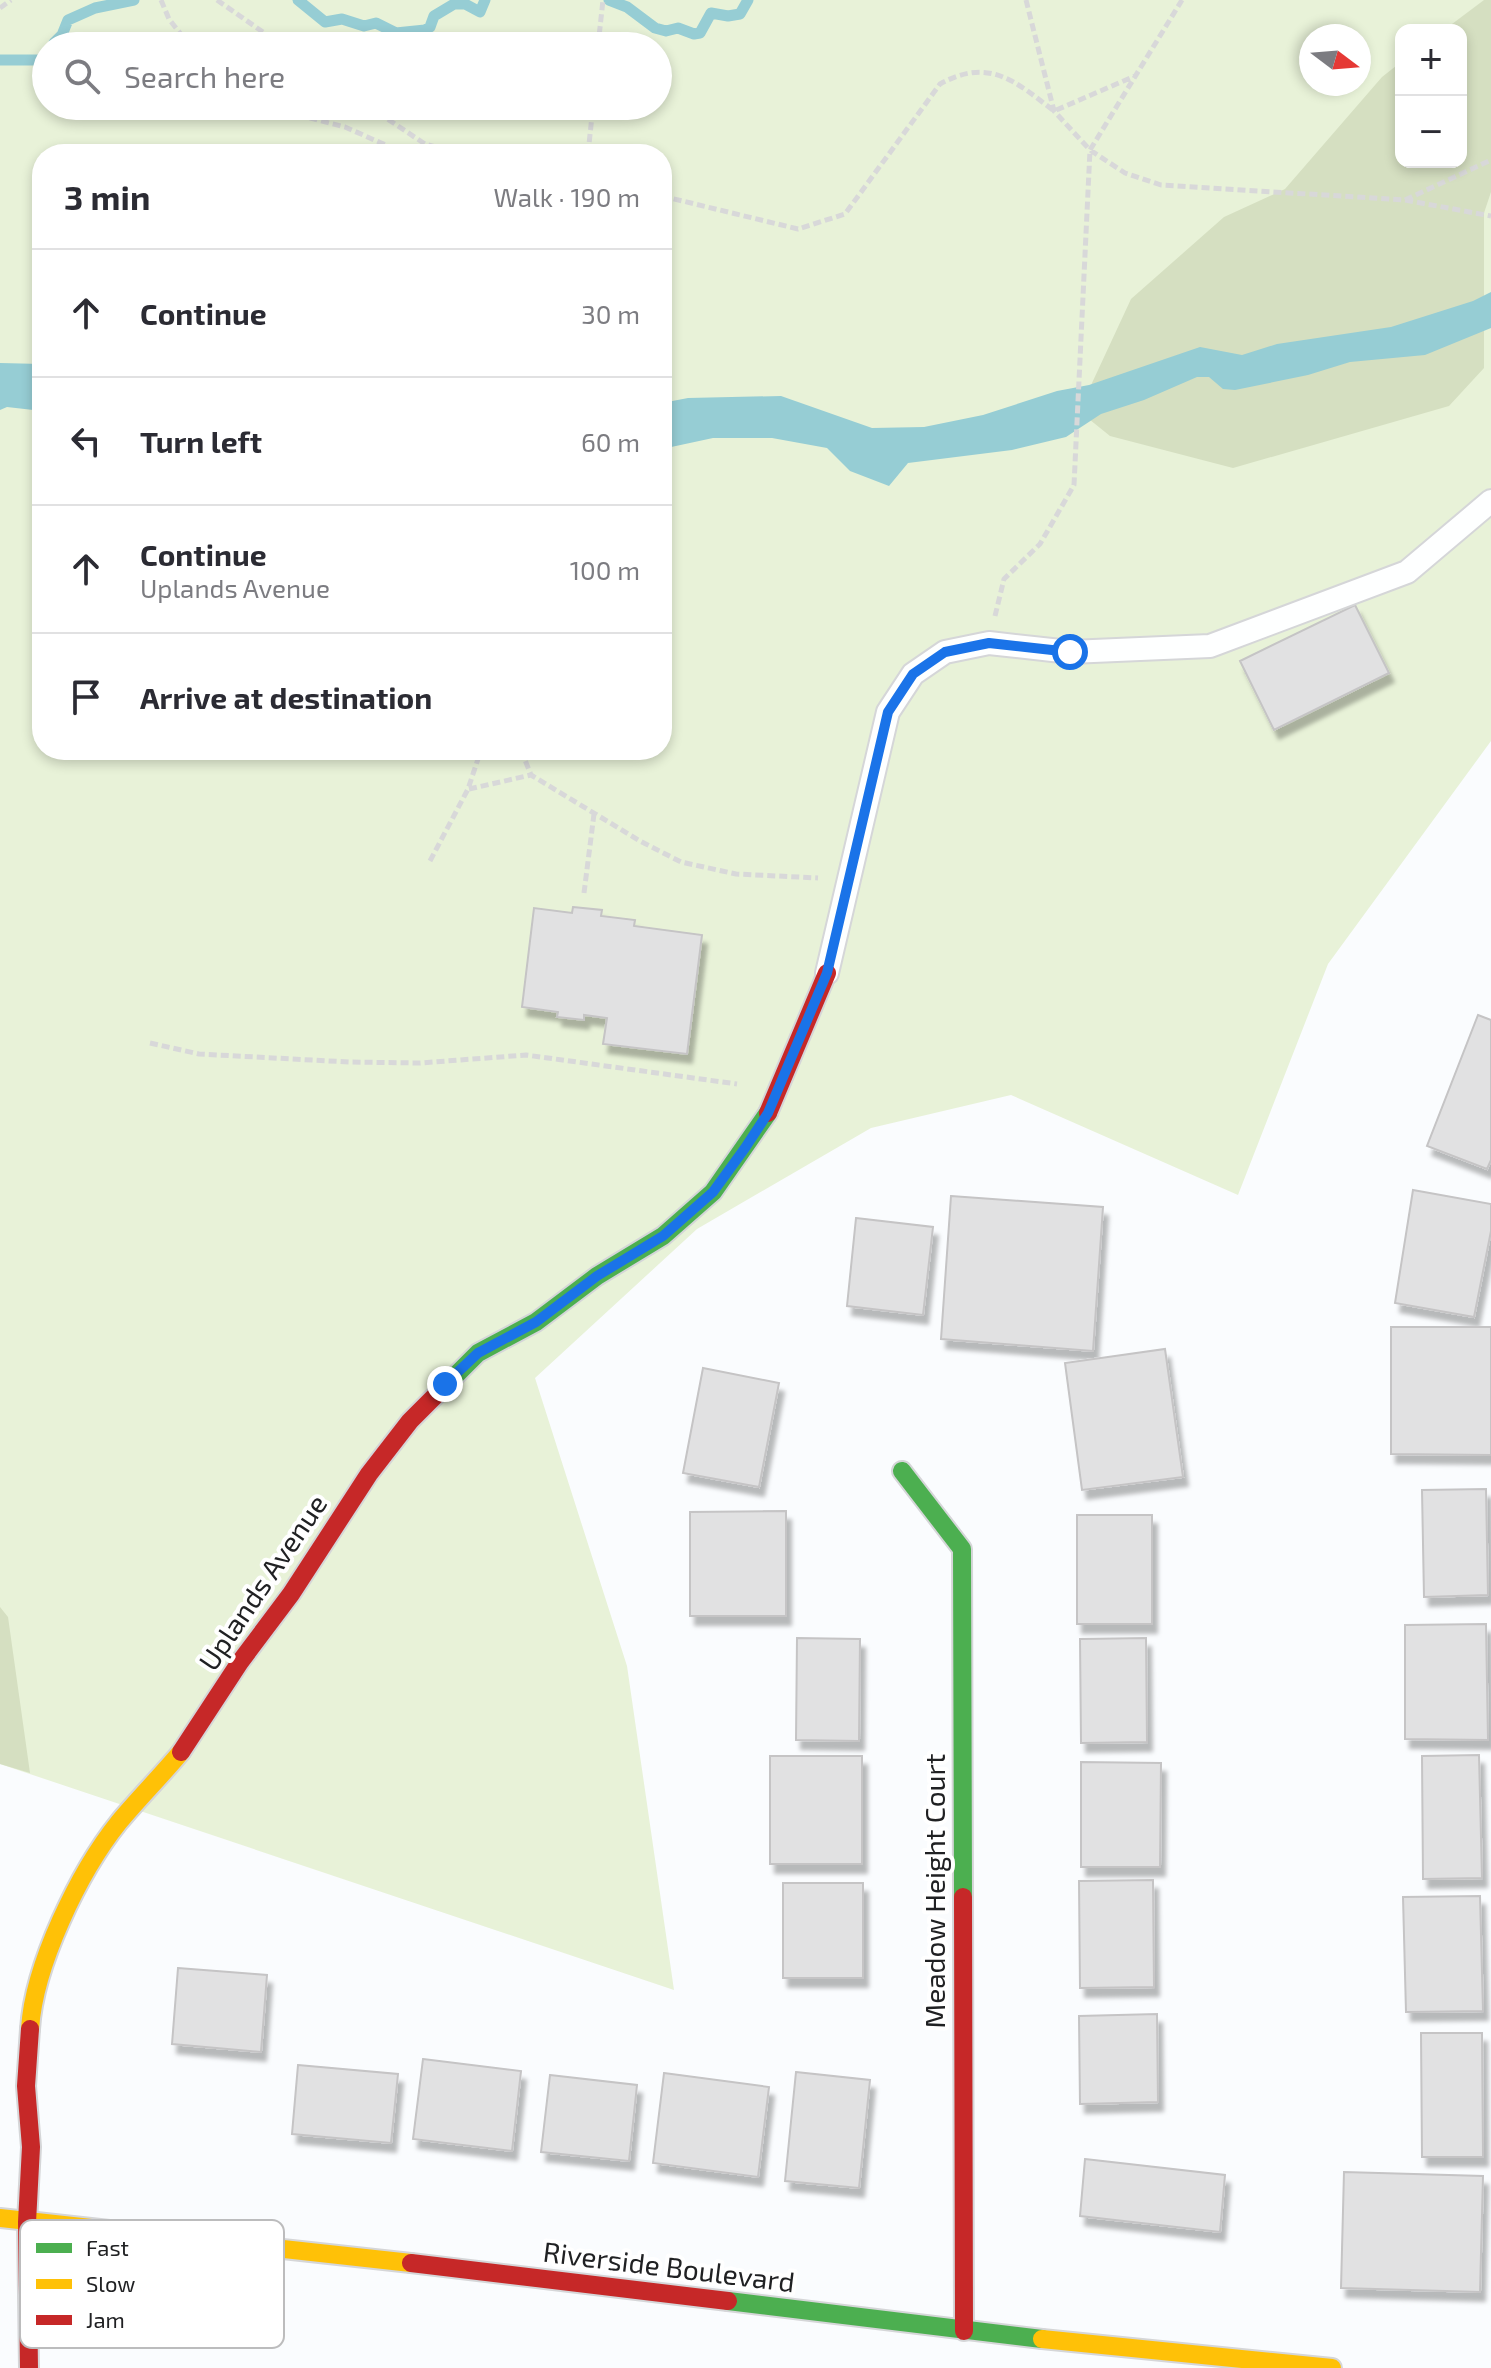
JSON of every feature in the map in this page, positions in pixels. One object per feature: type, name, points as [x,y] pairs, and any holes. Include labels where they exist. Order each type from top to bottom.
[{"type":"street","name":"Uplands Avenue","points":[[27,2220],[31,2147],[26,2086],[31,2010],[55,1934],[86,1872],[119,1822],[193,1737],[240,1662],[291,1594],[369,1474],[410,1421],[478,1353],[536,1322],[597,1276],[663,1236],[713,1192],[768,1113],[827,973]]},
{"type":"street","name":"Meadow Height Court","points":[[902,1471],[962,1549],[964,2331]]},
{"type":"street","name":"Riverside Boulevard","points":[[0,2218],[20,2221]]},
{"type":"street","name":"Riverside Boulevard","points":[[284,2250],[494,2272],[964,2331],[1332,2368]]},
{"type":"street","name":"Uplands Avenue","points":[[29,2348],[29,2368]]},
{"type":"lane","points":[[827,973],[888,712],[913,674],[945,652],[989,643],[1070,652],[1210,646],[1407,572],[1491,501]]},
{"type":"path","points":[[0,8],[11,0]]},
{"type":"path","points":[[161,0],[179,32]]},
{"type":"path","points":[[217,0],[263,32]]},
{"type":"path","points":[[599,32],[603,0]]},
{"type":"path","points":[[1026,0],[1054,111]]},
{"type":"path","points":[[989,643],[1004,579],[1040,544],[1074,485],[1090,150],[1182,0]]},
{"type":"path","points":[[672,198],[798,229],[845,214],[940,84],[959,73],[983,72],[1012,79],[1054,111],[1090,150],[1125,173],[1161,185],[1405,200],[1491,216]]},
{"type":"path","points":[[1054,111],[1135,76]]},
{"type":"path","points":[[318,120],[345,127],[383,144]]},
{"type":"path","points":[[389,120],[425,144]]},
{"type":"path","points":[[589,144],[592,120]]},
{"type":"path","points":[[1405,200],[1491,160]]},
{"type":"path","points":[[430,861],[468,789],[478,760]]},
{"type":"path","points":[[525,760],[531,775],[681,862],[736,874],[849,880]]},
{"type":"path","points":[[468,789],[531,775]]},
{"type":"path","points":[[584,893],[594,814]]},
{"type":"path","points":[[150,1043],[199,1054],[349,1062],[420,1063],[526,1055],[777,1090]]},
{"type":"green space","points":[[0,0],[1491,0],[1491,741],[1328,964],[1238,1195],[1011,1095],[871,1128],[697,1229],[535,1378],[627,1666],[674,1990],[0,1764]]},
{"type":"green space","points":[[1484,0],[1491,0],[1491,192],[1484,213],[1484,368],[1449,406],[1233,468],[1110,436],[1079,411],[1131,299],[1224,217],[1285,189],[1366,96],[1371,96],[1371,90],[1382,77],[1395,67],[1395,168],[1467,168],[1467,24],[1452,24]]},
{"type":"green space","points":[[0,1607],[8,1617],[30,1773],[0,1764]]},
{"type":"water","points":[[1491,292],[1491,328],[1425,355],[1350,362],[1308,375],[1235,390],[1223,389],[1209,377],[1197,377],[1144,400],[1101,414],[1066,437],[1012,450],[908,463],[889,486],[850,471],[827,448],[772,438],[713,438],[672,447],[672,401],[688,398],[781,396],[872,428],[924,427],[983,415],[1057,391],[1089,385],[1200,347],[1242,355],[1277,344],[1391,327],[1473,301]]},
{"type":"water","points":[[0,363],[32,364],[32,410],[7,407],[0,410]]},
{"type":"building","points":[[1355,605],[1389,673],[1274,730],[1240,661]]},
{"type":"building","points":[[573,907],[602,910],[601,916],[635,920],[634,926],[702,935],[687,1054],[603,1044],[607,1018],[584,1015],[584,1020],[557,1017],[558,1012],[522,1007],[534,908],[572,913]]},
{"type":"building","points":[[1478,1015],[1491,1020],[1491,1160],[1487,1169],[1427,1146]]},
{"type":"building","points":[[1413,1190],[1491,1204],[1491,1231],[1474,1317],[1395,1303]]},
{"type":"building","points":[[951,1196],[1103,1207],[1093,1351],[941,1339]]},
{"type":"building","points":[[856,1218],[933,1227],[923,1315],[847,1306]]},
{"type":"building","points":[[1391,1327],[1491,1327],[1491,1455],[1391,1454]]},
{"type":"building","points":[[1165,1349],[1183,1477],[1082,1490],[1065,1363]]},
{"type":"building","points":[[703,1368],[779,1383],[759,1487],[683,1473]]},
{"type":"building","points":[[1486,1489],[1488,1595],[1424,1597],[1422,1490]]},
{"type":"building","points":[[786,1511],[786,1616],[690,1616],[690,1512]]},
{"type":"building","points":[[1077,1515],[1152,1515],[1152,1624],[1077,1624]]},
{"type":"building","points":[[1486,1624],[1488,1740],[1405,1739],[1405,1625]]},
{"type":"building","points":[[797,1638],[860,1639],[859,1741],[796,1740]]},
{"type":"building","points":[[1146,1638],[1147,1742],[1081,1743],[1080,1639]]},
{"type":"building","points":[[1479,1755],[1482,1878],[1423,1879],[1422,1756]]},
{"type":"building","points":[[770,1756],[862,1756],[862,1864],[770,1864]]},
{"type":"building","points":[[1081,1762],[1161,1763],[1160,1867],[1081,1867]]},
{"type":"building","points":[[1153,1880],[1154,1987],[1080,1988],[1079,1881]]},
{"type":"building","points":[[783,1883],[863,1883],[863,1978],[783,1978]]},
{"type":"building","points":[[1480,1896],[1483,2011],[1406,2012],[1403,1897]]},
{"type":"building","points":[[178,1968],[267,1975],[261,2052],[172,2044]]},
{"type":"building","points":[[1157,2014],[1158,2102],[1080,2104],[1079,2016]]},
{"type":"building","points":[[1421,2033],[1482,2033],[1483,2157],[1422,2157]]},
{"type":"building","points":[[423,2059],[521,2071],[512,2151],[413,2139]]},
{"type":"building","points":[[298,2065],[398,2074],[391,2143],[292,2134]]},
{"type":"building","points":[[796,2072],[870,2080],[859,2188],[785,2181]]},
{"type":"building","points":[[664,2073],[769,2087],[758,2177],[653,2163]]},
{"type":"building","points":[[550,2075],[637,2085],[629,2161],[541,2152]]},
{"type":"building","points":[[1085,2159],[1225,2175],[1220,2232],[1080,2216]]},
{"type":"building","points":[[1344,2172],[1483,2176],[1480,2292],[1341,2288]]},
{"type":"waterway","points":[[63,32],[68,20],[95,8],[134,0]]},
{"type":"waterway","points":[[298,0],[325,22],[342,19],[364,26],[376,23],[394,32]]},
{"type":"waterway","points":[[406,32],[425,30],[430,27],[434,16],[454,4],[465,4],[480,12],[485,0]]},
{"type":"waterway","points":[[609,0],[627,7],[655,28],[666,31],[678,28],[694,34],[700,33],[711,13],[728,16],[740,14],[748,0]]},
{"type":"waterway","points":[[0,60],[32,60]]},
{"type":"traffic: fast","points":[[441,1390],[478,1353],[536,1322],[597,1276],[663,1236],[713,1192],[768,1113]]},
{"type":"traffic: fast","points":[[902,1471],[962,1549],[963,1897]]},
{"type":"traffic: fast","points":[[728,2301],[1042,2339]]},
{"type":"traffic: slow","points":[[30,2029],[33,2004],[49,1949],[74,1893],[119,1822],[181,1752]]},
{"type":"traffic: slow","points":[[0,2218],[20,2220]]},
{"type":"traffic: slow","points":[[284,2249],[411,2263]]},
{"type":"traffic: slow","points":[[1042,2339],[1332,2368]]},
{"type":"traffic: jam","points":[[768,1113],[827,973]]},
{"type":"traffic: jam","points":[[181,1752],[240,1662],[291,1594],[369,1474],[410,1421],[441,1390]]},
{"type":"traffic: jam","points":[[963,1897],[964,2331]]},
{"type":"traffic: jam","points":[[27,2220],[31,2147],[26,2086],[30,2029]]},
{"type":"traffic: jam","points":[[411,2263],[728,2301]]},
{"type":"traffic: jam","points":[[29,2348],[29,2368]]},
{"type":"route","points":[[445,1384],[478,1353],[536,1322],[597,1276],[663,1236],[713,1192],[745,1148],[768,1113],[827,973],[888,712],[913,674],[945,652],[989,643],[1070,652]]}]
